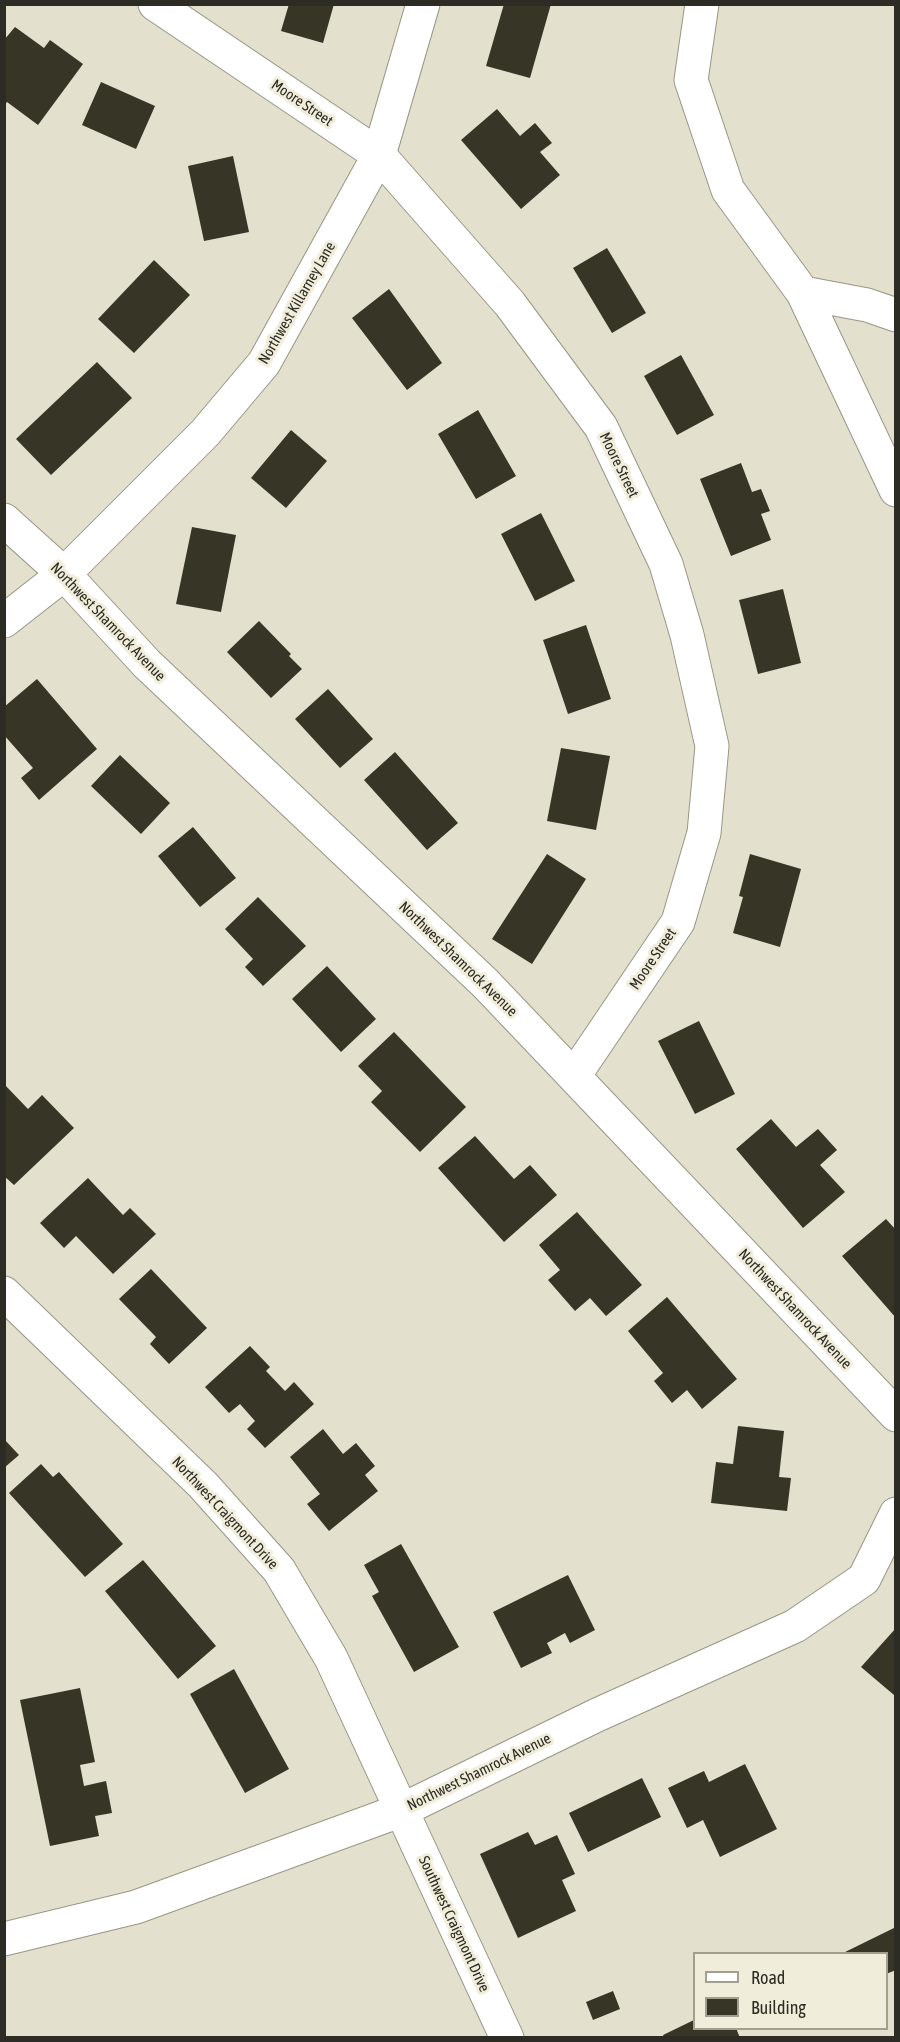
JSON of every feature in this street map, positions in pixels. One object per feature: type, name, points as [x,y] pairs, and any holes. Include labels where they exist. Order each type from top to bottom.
[{"type":"street","name":"Moore Street","points":[[155,4],[379,155],[510,304],[601,427],[666,564],[687,634],[712,746],[704,833],[678,922],[574,1076]]},
{"type":"street","name":"Northwest Killarney Lane","points":[[4,621],[64,574],[205,433],[264,363],[379,155],[423,4]]},
{"type":"street","points":[[702,4],[691,80],[728,190],[803,292],[896,490]]},
{"type":"street","points":[[803,292],[867,304],[896,315]]},
{"type":"street","name":"Northwest Shamrock Avenue","points":[[4,520],[64,574],[147,664],[485,983],[896,1415]]},
{"type":"street","name":"Northwest Craigmont Drive","points":[[4,1293],[203,1485],[279,1570],[331,1658],[402,1810]]},
{"type":"street","name":"Northwest Shamrock Avenue","points":[[4,1939],[136,1907],[402,1810],[597,1715],[795,1626],[864,1579],[896,1514]]},
{"type":"street","name":"Southwest Craigmont Drive","points":[[402,1810],[507,2037]]},
{"type":"building","points":[[289,4],[334,4],[323,43],[281,31]]},
{"type":"building","points":[[504,4],[551,4],[530,78],[486,66]]},
{"type":"building","points":[[15,27],[44,48],[50,40],[83,64],[38,125],[7,102],[4,106],[4,40]]},
{"type":"building","points":[[101,82],[155,106],[136,149],[82,125]]},
{"type":"building","points":[[497,109],[520,136],[535,123],[552,143],[540,152],[560,175],[521,209],[461,140]]},
{"type":"building","points":[[233,156],[249,232],[204,241],[188,166]]},
{"type":"building","points":[[607,248],[646,313],[612,333],[573,268]]},
{"type":"building","points":[[154,260],[190,295],[134,353],[98,319]]},
{"type":"building","points":[[389,289],[442,363],[407,390],[352,318]]},
{"type":"building","points":[[681,355],[714,415],[677,435],[644,376]]},
{"type":"building","points":[[97,362],[132,398],[51,475],[16,439]]},
{"type":"building","points":[[478,410],[516,476],[476,499],[438,434]]},
{"type":"building","points":[[291,430],[327,461],[286,508],[251,478]]},
{"type":"building","points":[[741,463],[752,492],[761,489],[770,511],[761,514],[771,540],[731,556],[700,479]]},
{"type":"building","points":[[541,513],[575,581],[535,601],[501,534]]},
{"type":"building","points":[[192,527],[236,535],[221,612],[176,604]]},
{"type":"building","points":[[783,589],[801,663],[758,674],[739,600]]},
{"type":"building","points":[[259,621],[291,654],[289,656],[302,669],[271,698],[227,652]]},
{"type":"building","points":[[586,625],[611,699],[568,714],[543,640]]},
{"type":"building","points":[[37,679],[97,749],[39,800],[21,778],[33,768],[4,735],[4,707]]},
{"type":"building","points":[[328,689],[373,739],[340,768],[295,719]]},
{"type":"building","points":[[561,748],[610,756],[596,830],[547,821]]},
{"type":"building","points":[[395,752],[458,823],[427,850],[364,780]]},
{"type":"building","points":[[120,755],[170,803],[141,834],[91,786]]},
{"type":"building","points":[[193,827],[236,878],[200,907],[158,856]]},
{"type":"building","points":[[547,854],[586,879],[532,964],[492,939]]},
{"type":"building","points":[[750,854],[801,869],[780,947],[733,933],[743,897],[739,896]]},
{"type":"building","points":[[258,897],[306,946],[263,986],[245,967],[253,959],[225,929]]},
{"type":"building","points":[[327,966],[376,1019],[341,1052],[292,999]]},
{"type":"building","points":[[699,1021],[735,1094],[695,1114],[658,1041]]},
{"type":"building","points":[[394,1032],[466,1107],[420,1152],[371,1102],[382,1091],[358,1066]]},
{"type":"building","points":[[4,1084],[28,1109],[42,1095],[74,1128],[14,1185],[4,1176]]},
{"type":"building","points":[[771,1119],[796,1147],[818,1129],[837,1150],[820,1165],[845,1192],[803,1228],[736,1149]]},
{"type":"building","points":[[475,1136],[514,1179],[530,1165],[557,1195],[504,1242],[438,1168]]},
{"type":"building","points":[[88,1178],[123,1215],[130,1208],[156,1234],[113,1274],[76,1236],[64,1248],[40,1223]]},
{"type":"building","points":[[577,1212],[642,1285],[606,1316],[590,1298],[575,1311],[548,1280],[560,1270],[539,1245]]},
{"type":"building","points":[[886,1219],[896,1230],[896,1318],[842,1256]]},
{"type":"building","points":[[151,1269],[207,1328],[169,1364],[150,1344],[156,1337],[119,1299]]},
{"type":"building","points":[[667,1297],[737,1379],[702,1409],[687,1390],[672,1403],[654,1381],[663,1373],[628,1331]]},
{"type":"building","points":[[250,1346],[270,1367],[266,1371],[285,1391],[294,1382],[314,1404],[265,1448],[247,1429],[255,1421],[240,1404],[229,1413],[205,1387]]},
{"type":"building","points":[[738,1426],[784,1431],[779,1477],[791,1478],[787,1511],[711,1503],[716,1462],[733,1464]]},
{"type":"building","points":[[323,1429],[343,1454],[356,1443],[375,1466],[365,1475],[378,1491],[329,1531],[307,1504],[320,1494],[290,1457]]},
{"type":"building","points":[[4,1439],[19,1455],[4,1468]]},
{"type":"building","points":[[41,1464],[53,1477],[59,1472],[123,1544],[85,1577],[9,1493]]},
{"type":"building","points":[[401,1544],[459,1647],[414,1672],[372,1596],[379,1592],[364,1565]]},
{"type":"building","points":[[143,1560],[216,1646],[178,1679],[105,1591]]},
{"type":"building","points":[[568,1575],[595,1630],[570,1643],[565,1633],[547,1643],[552,1653],[521,1668],[493,1612]]},
{"type":"building","points":[[896,1628],[896,1693],[894,1695],[861,1667]]},
{"type":"building","points":[[234,1669],[289,1769],[245,1793],[190,1694]]},
{"type":"building","points":[[80,1688],[95,1762],[80,1765],[84,1786],[106,1781],[112,1813],[95,1816],[99,1836],[50,1846],[20,1700]]},
{"type":"building","points":[[745,1764],[777,1829],[720,1857],[703,1820],[687,1828],[668,1788],[704,1771],[709,1782]]},
{"type":"building","points":[[642,1778],[661,1817],[588,1852],[569,1813]]},
{"type":"building","points":[[528,1832],[535,1845],[557,1835],[575,1874],[562,1880],[576,1911],[518,1938],[480,1854]]},
{"type":"building","points":[[896,1927],[896,1970],[888,1973],[888,1952],[845,1952]]},
{"type":"building","points":[[613,1991],[620,2009],[593,2020],[586,2002]]},
{"type":"building","points":[[693,2020],[693,2030],[737,2030],[740,2038],[664,2038],[663,2035]]}]
